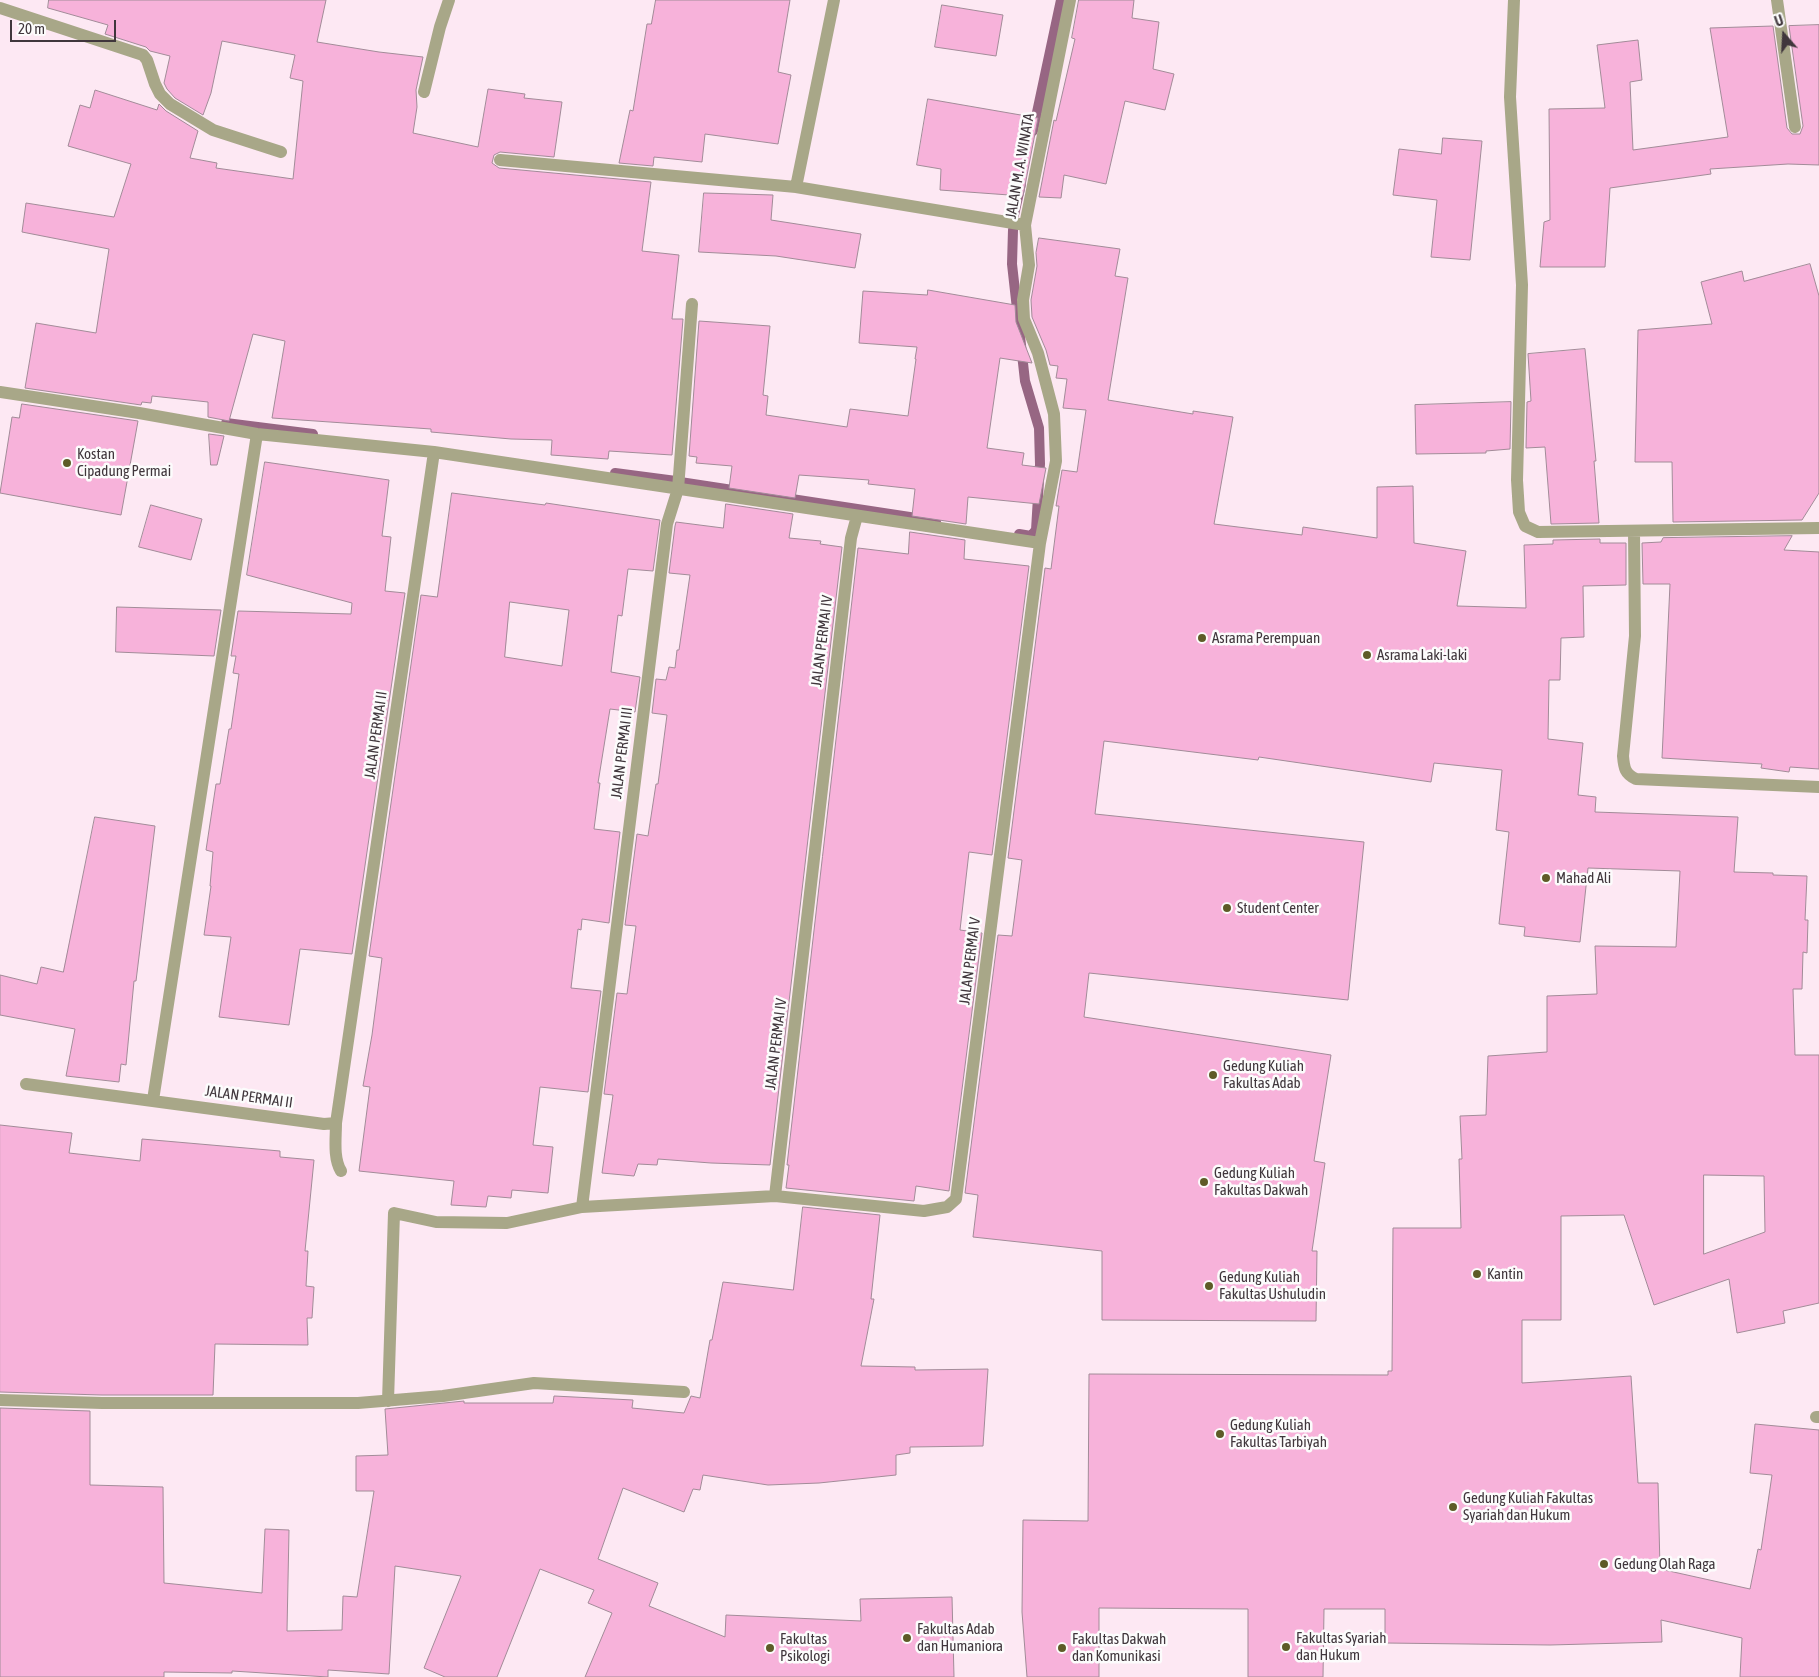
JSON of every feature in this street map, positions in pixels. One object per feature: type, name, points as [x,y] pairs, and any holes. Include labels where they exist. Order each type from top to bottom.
[{"type":"street","points":[[424,92],[440,27],[449,0]]},
{"type":"street","points":[[796,187],[834,0]]},
{"type":"street","name":"JALAN M. A. WINATA","points":[[1040,543],[1056,461],[1054,414],[1038,353],[1024,319],[1023,300],[1029,265],[1025,225],[1070,0]]},
{"type":"street","points":[[1514,0],[1510,98],[1522,286],[1517,480],[1519,512],[1525,526],[1538,532],[1819,528]]},
{"type":"street","points":[[1777,0],[1795,127]]},
{"type":"street","points":[[0,8],[143,55],[147,60],[160,94],[170,104],[213,130],[281,152]]},
{"type":"street","points":[[500,160],[796,187],[1025,225]]},
{"type":"street","name":"JALAN PERMAI III","points":[[582,1207],[668,524],[678,489],[692,304]]},
{"type":"street","points":[[0,392],[257,434],[434,452],[1040,543]]},
{"type":"street","points":[[153,1100],[257,434]]},
{"type":"street","name":"JALAN PERMAI II","points":[[26,1084],[324,1124],[336,1123],[434,452]]},
{"type":"street","name":"JALAN PERMAI IV","points":[[775,1196],[851,538],[857,516]]},
{"type":"street","points":[[1634,531],[1634,636],[1623,756],[1624,767],[1628,775],[1636,779],[1819,788]]},
{"type":"street","name":"JALAN PERMAI V","points":[[775,1196],[924,1211],[947,1207],[956,1199],[1040,543]]},
{"type":"street","points":[[336,1123],[336,1157],[341,1171]]},
{"type":"street","points":[[388,1401],[394,1214],[436,1222],[506,1223],[582,1207],[775,1196]]},
{"type":"street","points":[[0,1400],[272,1404],[388,1401],[442,1396],[534,1383],[684,1392]]},
{"type":"building","points":[[49,0],[326,0],[317,42],[423,57],[416,90],[417,107],[413,133],[478,147],[488,89],[525,94],[524,98],[562,102],[554,157],[500,152],[494,155],[492,163],[499,168],[651,182],[642,251],[679,255],[672,319],[683,319],[672,455],[609,451],[608,459],[551,455],[552,440],[511,439],[431,432],[431,429],[272,418],[285,341],[253,334],[229,421],[208,417],[208,402],[152,396],[151,403],[142,402],[141,405],[25,388],[36,323],[96,333],[109,249],[22,232],[26,203],[114,217],[131,164],[68,146],[80,105],[90,108],[95,90],[157,110],[159,104],[166,111],[198,131],[190,158],[217,163],[216,168],[293,179],[303,81],[290,78],[295,55],[222,41],[211,93],[203,115],[175,98],[167,89],[164,83],[170,56],[150,51],[146,47],[105,34],[108,25],[48,8]]},
{"type":"building","points":[[656,0],[790,0],[778,72],[791,75],[778,144],[705,134],[702,162],[654,157],[653,166],[619,163],[630,110],[633,111],[647,24],[651,24]]},
{"type":"building","points":[[1079,0],[1134,0],[1132,18],[1159,22],[1153,69],[1174,74],[1165,110],[1125,101],[1106,184],[1064,175],[1061,198],[1039,197],[1054,120],[1056,121],[1075,39],[1072,38]]},
{"type":"building","points":[[942,5],[1003,15],[996,56],[935,47]]},
{"type":"building","points":[[1819,25],[1819,165],[1788,164],[1710,169],[1711,174],[1610,188],[1605,267],[1540,267],[1544,222],[1550,220],[1549,109],[1605,108],[1597,45],[1638,40],[1642,80],[1630,82],[1633,150],[1728,137],[1710,28],[1773,26],[1787,128],[1792,134],[1800,134],[1803,126],[1789,26]]},
{"type":"building","points":[[928,99],[1038,118],[1023,196],[940,190],[941,169],[917,165]]},
{"type":"building","points":[[1443,138],[1482,141],[1470,260],[1431,257],[1437,200],[1393,195],[1399,149],[1441,154]]},
{"type":"building","points":[[704,193],[773,195],[771,220],[861,234],[855,268],[776,256],[699,252]]},
{"type":"building","points":[[1039,238],[1120,249],[1115,276],[1128,278],[1108,400],[1193,414],[1193,411],[1233,417],[1214,524],[1302,535],[1303,527],[1377,538],[1377,487],[1413,486],[1414,543],[1466,551],[1457,606],[1526,608],[1524,545],[1553,544],[1553,540],[1600,539],[1600,543],[1626,543],[1626,585],[1583,586],[1584,637],[1561,638],[1560,680],[1549,680],[1548,739],[1583,743],[1578,795],[1596,797],[1595,812],[1738,817],[1734,872],[1807,876],[1805,920],[1808,920],[1807,953],[1803,952],[1802,989],[1793,989],[1795,1055],[1819,1055],[1819,1303],[1783,1311],[1785,1323],[1737,1333],[1729,1279],[1654,1305],[1624,1215],[1561,1216],[1561,1320],[1522,1320],[1522,1383],[1631,1376],[1638,1483],[1658,1483],[1660,1569],[1750,1589],[1758,1549],[1761,1550],[1772,1475],[1750,1473],[1755,1424],[1819,1430],[1819,1677],[1740,1677],[1742,1638],[1661,1620],[1662,1642],[1550,1645],[1385,1643],[1385,1609],[1324,1609],[1323,1677],[1248,1677],[1248,1609],[1099,1608],[1099,1677],[1027,1677],[1022,1612],[1023,1520],[1088,1521],[1089,1374],[1388,1375],[1388,1371],[1392,1371],[1393,1228],[1461,1228],[1459,1159],[1462,1159],[1460,1116],[1486,1115],[1488,1056],[1547,1052],[1547,996],[1597,994],[1595,946],[1676,947],[1680,871],[1588,868],[1580,942],[1524,936],[1525,927],[1499,924],[1509,832],[1496,830],[1502,770],[1434,763],[1431,782],[1259,757],[1258,760],[1104,741],[1095,814],[1364,842],[1348,1000],[1089,973],[1084,1017],[1331,1055],[1314,1161],[1325,1163],[1312,1251],[1317,1251],[1316,1321],[1102,1320],[1102,1251],[973,1237],[978,1195],[965,1193],[998,935],[1012,936],[1022,860],[1008,858],[1045,568],[1051,569],[1059,506],[1056,506],[1062,470],[1077,472],[1086,410],[1063,408],[1067,379],[1056,378],[1058,366],[1050,365],[1046,350],[1032,317],[1031,300],[1037,266],[1036,253]],"holes":[[[1704,1175],[1764,1176],[1765,1232],[1704,1254]]]},
{"type":"building","points":[[1810,264],[1819,296],[1819,493],[1802,520],[1673,522],[1672,462],[1635,462],[1638,330],[1712,324],[1701,282],[1742,271],[1744,281]]},
{"type":"building","points":[[928,290],[1015,305],[1016,322],[1032,363],[1000,358],[987,448],[1024,453],[1022,465],[1046,468],[1039,504],[968,497],[966,524],[912,516],[915,489],[868,484],[869,480],[799,475],[795,498],[729,488],[732,466],[696,463],[697,457],[689,456],[699,321],[770,326],[763,395],[768,396],[766,415],[847,427],[850,409],[908,416],[916,359],[917,347],[859,343],[863,291],[927,295]]},
{"type":"building","points":[[1585,349],[1596,461],[1594,461],[1599,523],[1551,524],[1545,447],[1526,448],[1527,402],[1531,401],[1528,354]]},
{"type":"building","points":[[1511,402],[1510,449],[1486,451],[1486,453],[1416,454],[1415,405]]},
{"type":"building","name":"Kostan Cipadung Permai","points":[[22,404],[138,421],[121,515],[0,493],[12,417],[19,418]]},
{"type":"building","points":[[209,434],[224,436],[217,465],[211,465]]},
{"type":"building","points":[[265,462],[389,480],[382,536],[391,537],[385,591],[405,593],[352,954],[300,949],[289,1025],[219,1017],[231,937],[204,935],[211,886],[213,852],[206,850],[216,784],[220,784],[239,674],[233,673],[236,656],[231,656],[238,611],[351,614],[352,603],[247,575]]},
{"type":"building","points":[[452,493],[545,505],[546,503],[660,520],[653,571],[628,569],[622,616],[618,615],[611,672],[640,677],[635,712],[610,709],[598,783],[600,783],[594,829],[620,832],[609,923],[582,919],[581,930],[578,929],[571,988],[601,991],[588,1092],[540,1087],[533,1145],[553,1147],[548,1193],[512,1190],[511,1198],[488,1196],[486,1207],[451,1205],[454,1181],[359,1171],[370,1087],[363,1086],[382,958],[369,956],[421,595],[437,597]],"holes":[[[510,602],[569,610],[562,666],[505,657]]]},
{"type":"building","points":[[726,504],[793,514],[789,538],[821,541],[820,544],[842,547],[770,1165],[658,1159],[657,1165],[638,1164],[634,1176],[602,1173],[613,1095],[604,1094],[617,993],[627,994],[636,926],[625,925],[637,834],[648,836],[656,784],[658,784],[667,715],[652,713],[656,679],[666,680],[669,667],[675,668],[690,575],[669,573],[675,526],[676,522],[723,528]]},
{"type":"building","points":[[151,505],[202,519],[191,560],[139,547]]},
{"type":"building","points":[[910,532],[965,540],[964,559],[1029,566],[992,855],[969,852],[960,930],[982,933],[949,1191],[916,1186],[914,1201],[786,1188],[789,1165],[787,1165],[858,548],[908,554]]},
{"type":"building","points":[[1792,536],[1784,550],[1819,552],[1819,769],[1790,767],[1789,772],[1761,768],[1762,764],[1662,758],[1670,584],[1643,584],[1642,543],[1661,542],[1663,538]]},
{"type":"building","points":[[117,607],[221,610],[214,656],[116,652]]},
{"type":"building","points":[[95,817],[155,826],[136,981],[134,981],[126,1065],[121,1064],[119,1082],[66,1076],[75,1029],[0,1015],[0,975],[37,984],[41,967],[63,972]]},
{"type":"building","points":[[0,1125],[72,1133],[69,1153],[140,1161],[142,1139],[280,1151],[280,1157],[314,1160],[305,1251],[308,1251],[306,1286],[314,1287],[312,1318],[307,1318],[308,1345],[215,1344],[213,1395],[102,1395],[0,1392]]},
{"type":"building","points":[[803,1207],[880,1215],[871,1299],[874,1299],[861,1366],[915,1367],[915,1370],[988,1369],[983,1446],[910,1447],[910,1453],[896,1455],[896,1475],[819,1483],[768,1485],[703,1475],[700,1490],[693,1489],[684,1512],[623,1488],[598,1559],[658,1583],[649,1606],[725,1637],[726,1615],[861,1621],[860,1599],[952,1597],[954,1677],[585,1677],[612,1613],[588,1603],[594,1590],[540,1569],[497,1677],[445,1677],[424,1668],[461,1576],[395,1566],[389,1674],[328,1670],[328,1677],[232,1671],[232,1673],[164,1672],[164,1677],[0,1677],[0,1408],[90,1411],[90,1485],[163,1487],[164,1583],[262,1593],[265,1529],[289,1530],[287,1631],[342,1630],[343,1596],[357,1597],[374,1491],[356,1491],[356,1456],[388,1455],[385,1409],[464,1401],[464,1403],[553,1403],[554,1396],[633,1400],[632,1408],[684,1413],[691,1396],[700,1398],[723,1282],[793,1290]]},
{"type":"waterway","points":[[1033,131],[1061,0]]},
{"type":"waterway","points":[[1014,215],[1021,184]]},
{"type":"waterway","points":[[1013,230],[1012,264],[1025,381],[1039,428],[1040,464],[1036,530],[1031,536],[1019,534]]},
{"type":"waterway","points":[[226,423],[313,434]]},
{"type":"waterway","points":[[615,473],[676,481]]},
{"type":"waterway","points":[[680,482],[936,521]]},
{"type":"place","name":"Kostan Cipadung Permai","points":[[67,463]]},
{"type":"place","name":"Asrama Perempuan","points":[[1202,638]]},
{"type":"place","name":"Asrama Laki-laki","points":[[1367,655]]},
{"type":"place","name":"Mahad Ali","points":[[1546,878]]},
{"type":"place","name":"Student Center","points":[[1227,908]]},
{"type":"place","name":"Gedung Kuliah Fakultas Adab","points":[[1213,1075]]},
{"type":"place","name":"Gedung Kuliah Fakultas Dakwah","points":[[1204,1182]]},
{"type":"place","name":"Kantin","points":[[1477,1274]]},
{"type":"place","name":"Gedung Kuliah Fakultas Ushuludin","points":[[1209,1286]]},
{"type":"place","name":"Gedung Kuliah Fakultas Tarbiyah","points":[[1220,1434]]},
{"type":"place","name":"Gedung Kuliah Fakultas Syariah dan Hukum","points":[[1453,1507]]},
{"type":"place","name":"Gedung Olah Raga","points":[[1604,1564]]},
{"type":"place","name":"Fakultas Adab dan Humaniora","points":[[907,1638]]},
{"type":"place","name":"Fakultas Syariah dan Hukum","points":[[1286,1647]]},
{"type":"place","name":"Fakultas Psikologi","points":[[770,1648]]},
{"type":"place","name":"Fakultas Dakwah dan Komunikasi","points":[[1062,1648]]}]
